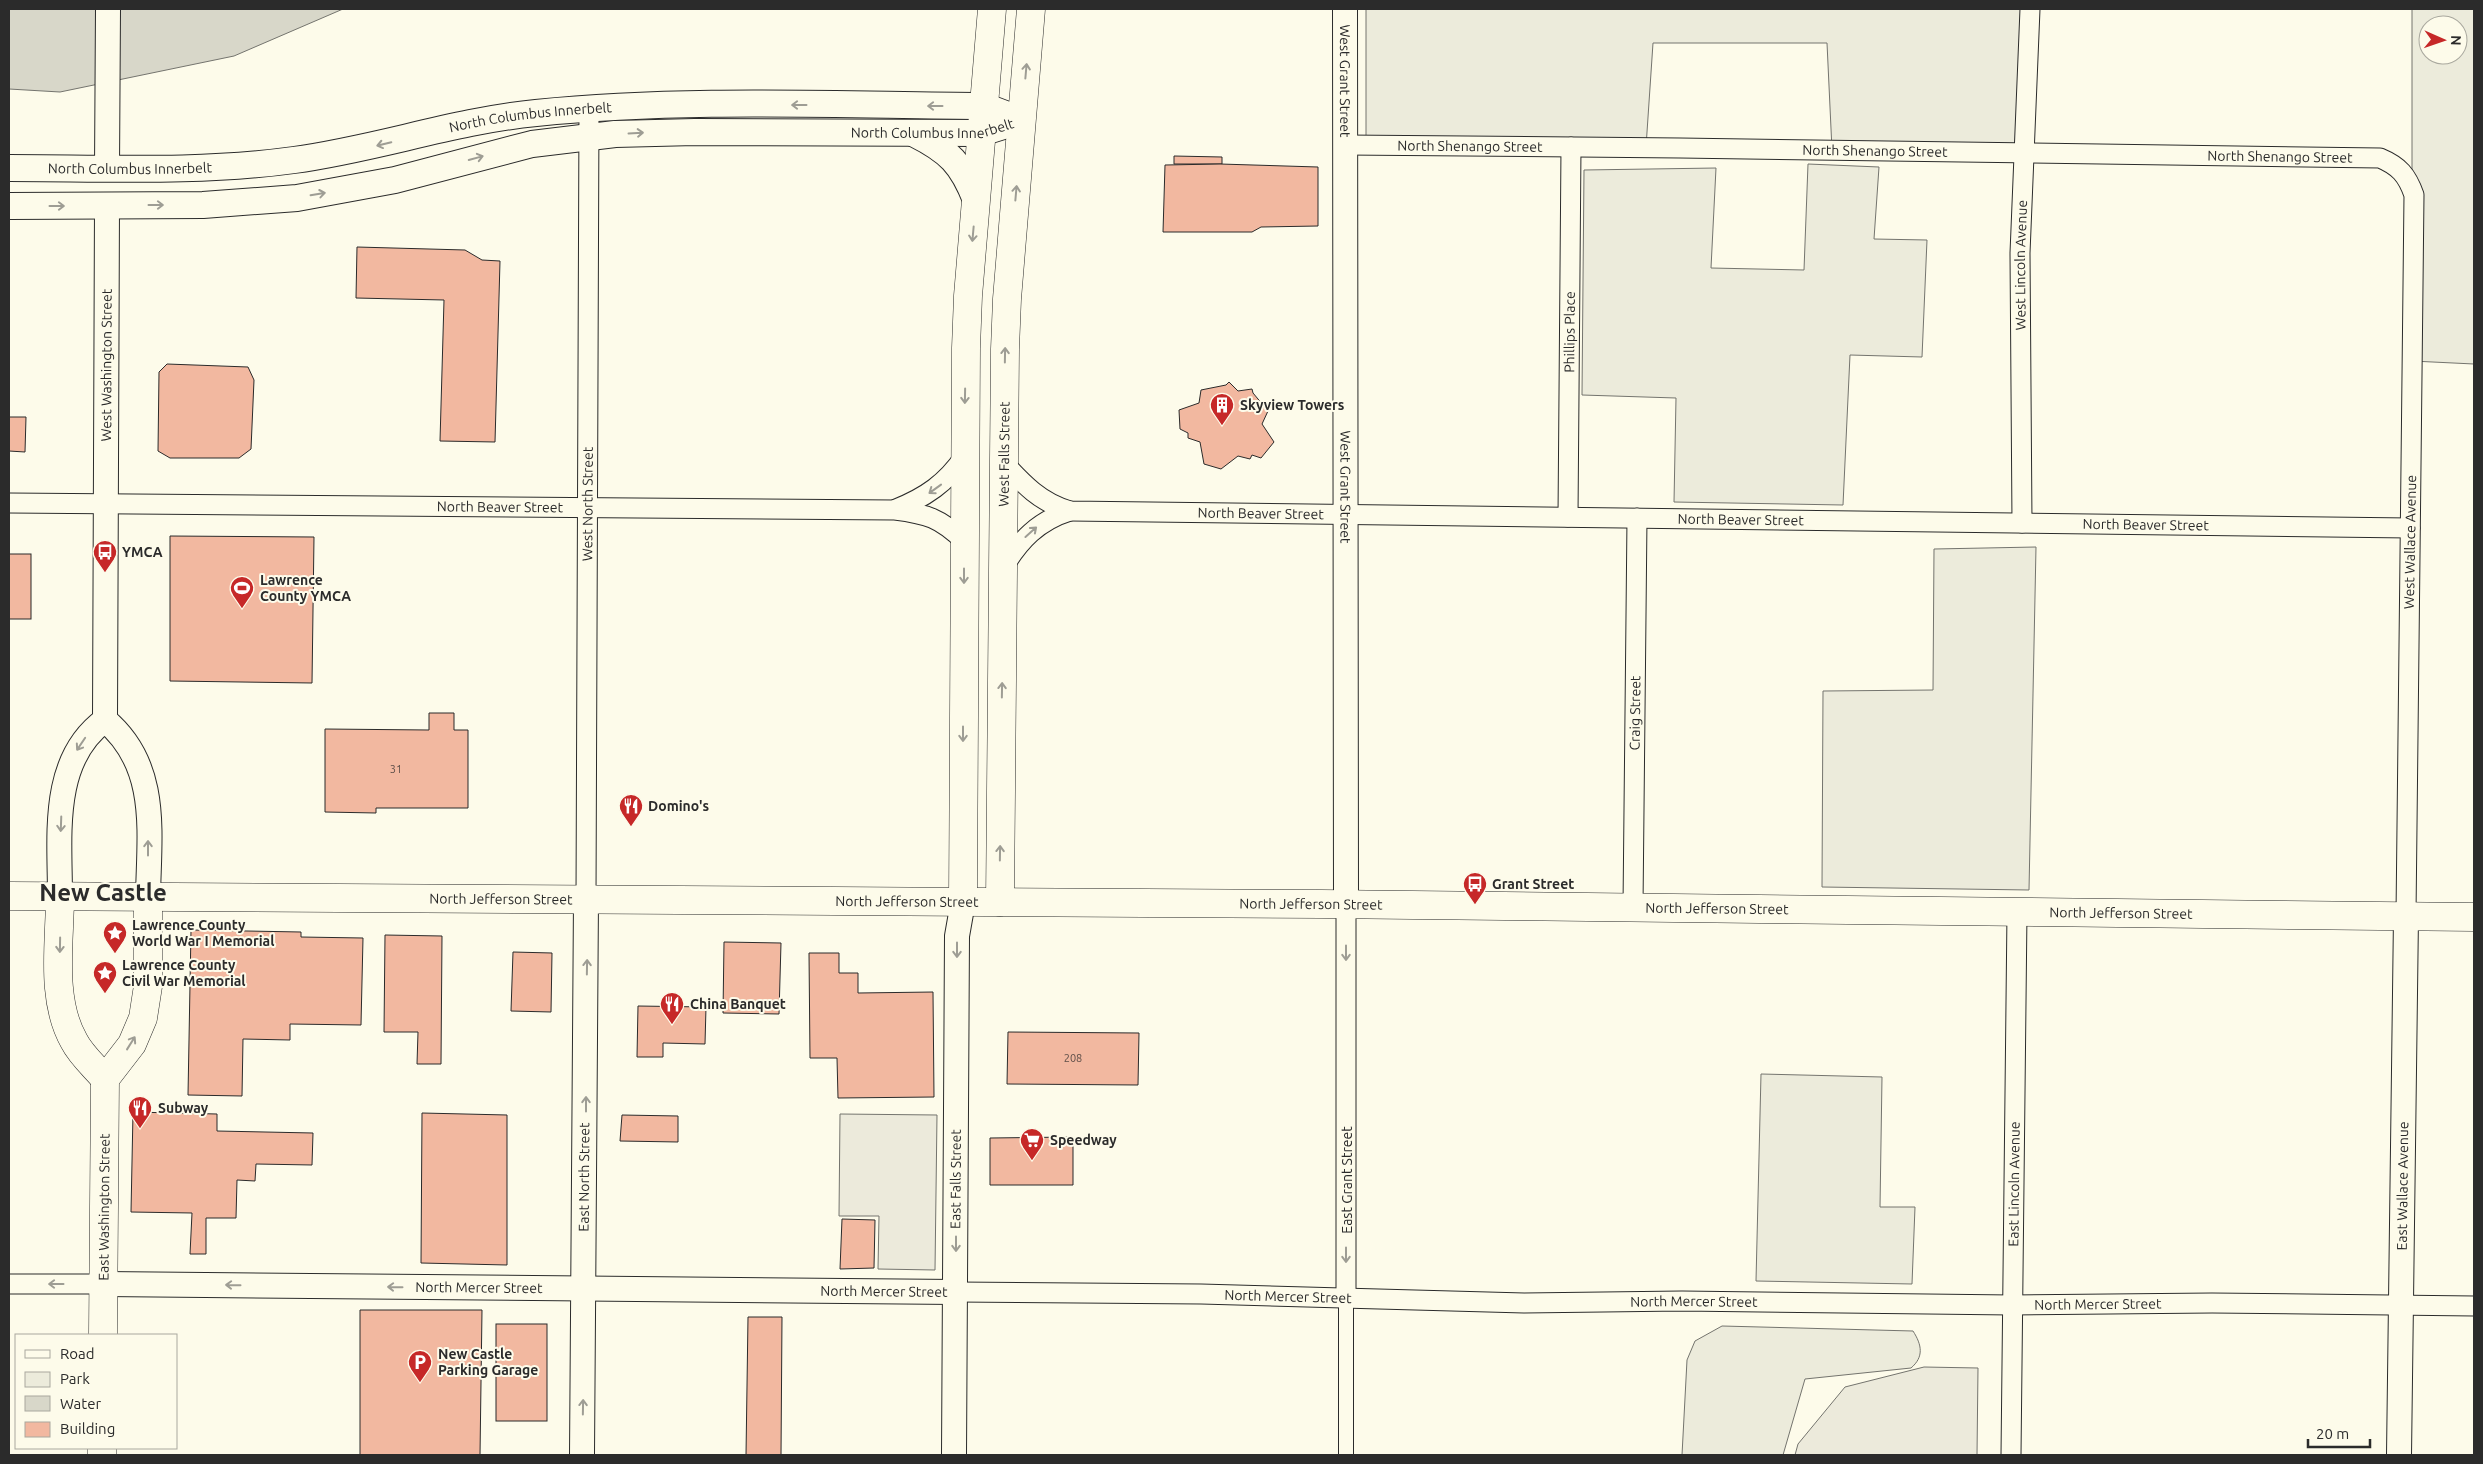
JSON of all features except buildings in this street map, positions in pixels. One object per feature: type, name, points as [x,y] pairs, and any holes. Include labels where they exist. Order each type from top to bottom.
[{"type":"main road","points":[[963,902],[964,457],[968,296],[992,9]]},
{"type":"main road","name":"West Falls Street","points":[[1000,902],[1003,462],[1007,299],[1032,9]]},
{"type":"main road","name":"North Columbus Innerbelt","points":[[9,168],[202,167],[292,160],[386,144],[465,123],[527,114],[589,109],[694,105],[984,106],[1022,120]]},
{"type":"main road","name":"North Columbus Innerbelt","points":[[9,206],[203,205],[297,198],[395,180],[532,144],[589,136],[652,132],[981,133],[1022,120]]},
{"type":"main road","points":[[912,133],[938,146],[954,159],[962,169],[976,200]]},
{"type":"main road","name":"West Washington Street","points":[[107,168],[107,205]]},
{"type":"main road","name":"North Jefferson Street","points":[[9,896],[1346,904],[2474,917]]},
{"type":"main road","points":[[60,896],[60,985],[64,1013],[74,1041],[105,1079],[132,1044],[143,1018],[148,986],[148,897]]},
{"type":"main road","name":"East Washington Street","points":[[103,1334],[105,1079]]},
{"type":"street","name":"West Washington Street","points":[[107,168],[108,9]]},
{"type":"street","name":"West Grant Street","points":[[1345,9],[1346,904]]},
{"type":"street","name":"West Lincoln Avenue","points":[[2022,523],[2020,253],[2030,9]]},
{"type":"street","name":"West North Street","points":[[586,900],[589,109]]},
{"type":"street","name":"North Shenango Street","points":[[1345,145],[2380,158],[2394,164],[2402,171]]},
{"type":"street","name":"Phillips Place","points":[[1568,517],[1571,148]]},
{"type":"street","name":"West Wallace Avenue","points":[[2402,171],[2409,180],[2414,195],[2406,916]]},
{"type":"street","name":"West Washington Street","points":[[105,720],[107,205]]},
{"type":"street","name":"North Beaver Street","points":[[895,510],[930,493],[952,474],[964,457]]},
{"type":"street","name":"North Beaver Street","points":[[1003,462],[1030,490],[1053,505],[1070,511]]},
{"type":"street","name":"North Beaver Street","points":[[9,503],[895,510],[932,516],[943,522],[964,541]]},
{"type":"street","name":"North Beaver Street","points":[[1003,568],[1017,546],[1033,530],[1056,515],[1070,511],[2410,528]]},
{"type":"street","name":"Craig Street","points":[[1633,907],[1637,518]]},
{"type":"street","points":[[60,896],[61,820],[67,776],[78,748],[90,733],[105,720],[125,739],[143,775],[148,820],[148,897]]},
{"type":"street","name":"East North Street","points":[[582,1455],[586,900]]},
{"type":"street","name":"East Falls Street","points":[[954,1455],[958,936],[963,902]]},
{"type":"street","name":"East Grant Street","points":[[1346,904],[1346,1455]]},
{"type":"street","name":"East Lincoln Avenue","points":[[2011,1455],[2017,912]]},
{"type":"street","name":"East Wallace Avenue","points":[[2399,1455],[2406,916]]},
{"type":"street","points":[[9,1284],[104,1284]]},
{"type":"street","name":"North Mercer Street","points":[[104,1284],[1200,1294],[1524,1303],[1682,1301],[2012,1305],[2212,1303],[2474,1306]]},
{"type":"green space","points":[[1366,9],[2029,9],[2024,154],[1832,150],[1827,43],[1653,43],[1646,147],[1366,146]]},
{"type":"green space","points":[[2412,9],[2474,9],[2474,364],[2412,361]]},
{"type":"green space","points":[[1808,164],[1879,167],[1874,239],[1927,240],[1922,357],[1850,355],[1843,505],[1674,502],[1676,398],[1582,395],[1584,170],[1716,168],[1711,268],[1804,270]]},
{"type":"green space","points":[[2036,547],[2029,890],[1822,887],[1823,691],[1933,690],[1934,549]]},
{"type":"green space","points":[[1761,1074],[1882,1077],[1880,1207],[1915,1207],[1912,1284],[1756,1281]]},
{"type":"green space","points":[[1722,1326],[1913,1331],[1920,1346],[1920,1355],[1911,1368],[1805,1379],[1783,1455],[1682,1455],[1687,1360],[1695,1341]]},
{"type":"shaded area","points":[[840,1114],[937,1115],[935,1270],[878,1269],[879,1216],[839,1216]]},
{"type":"shaded area","points":[[1924,1367],[1978,1368],[1977,1455],[1795,1455],[1798,1444],[1845,1387]]},
{"type":"water","points":[[9,9],[343,9],[234,56],[60,92],[9,89]]},
{"type":"place","name":"Skyview Towers","points":[[1222,426]]},
{"type":"place","name":"YMCA","points":[[105,573]]},
{"type":"place","name":"Lawrence County YMCA","points":[[242,609]]},
{"type":"place","name":"Domino's","points":[[631,827]]},
{"type":"place","name":"Grant Street","points":[[1475,905]]},
{"type":"place","name":"Lawrence County World War I Memorial","points":[[115,954]]},
{"type":"place","name":"Lawrence County Civil War Memorial","points":[[105,994]]},
{"type":"place","name":"China Banquet","points":[[672,1025]]},
{"type":"place","name":"Subway","points":[[140,1129]]},
{"type":"place","name":"Speedway","points":[[1032,1161]]},
{"type":"place","name":"New Castle Parking Garage","points":[[420,1383]]},
{"type":"district","name":"New Castle","points":[[103,893]]}]
